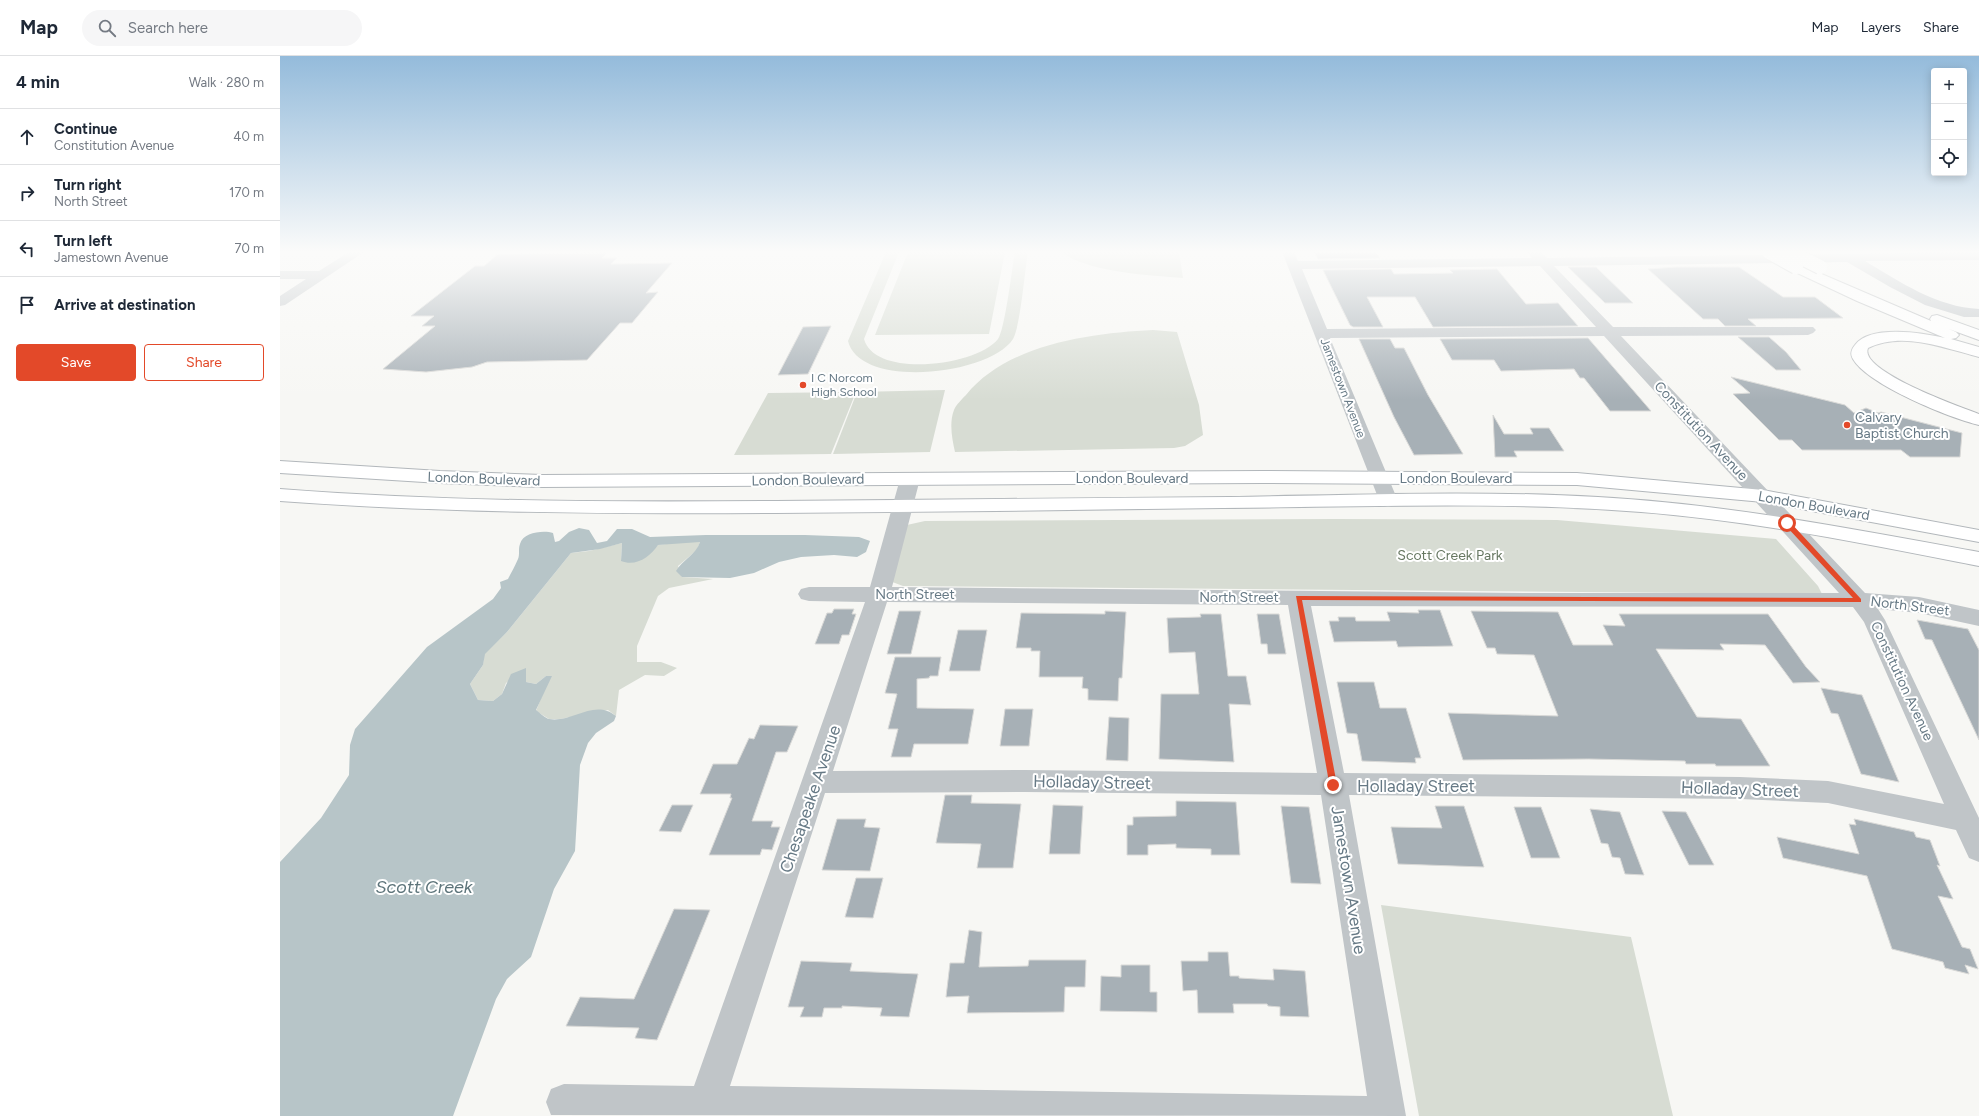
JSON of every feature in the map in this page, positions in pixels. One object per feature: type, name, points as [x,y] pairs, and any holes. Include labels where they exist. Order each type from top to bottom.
[{"type":"main road","points":[[1870,301],[1979,346]]},
{"type":"main road","points":[[1896,301],[1979,334]]},
{"type":"main road","points":[[1979,352],[1943,343],[1910,338],[1890,337],[1868,342],[1861,346],[1859,352],[1861,359],[1869,368],[1884,378],[1979,420]]},
{"type":"main road","name":"London Boulevard","points":[[280,467],[440,477],[542,481],[1379,478],[1577,479],[1629,482],[1763,496],[1979,536]]},
{"type":"main road","name":"London Boulevard","points":[[280,495],[375,502],[542,507],[903,506],[1033,503],[1388,501],[1537,501],[1597,503],[1722,514],[1787,523],[1979,559]]},
{"type":"street","name":"Jamestown Avenue","points":[[1309,301],[1388,501]]},
{"type":"street","name":"Constitution Avenue","points":[[1580,301],[1859,600],[1874,620],[1979,848]]},
{"type":"street","points":[[1932,301],[1964,313],[1979,312]]},
{"type":"street","points":[[1322,334],[1808,330]]},
{"type":"street","name":"Chesapeake Avenue","points":[[704,1110],[879,594],[910,479]]},
{"type":"street","name":"North Street","points":[[809,594],[1298,598],[1859,600],[1919,605],[1979,618]]},
{"type":"street","name":"Jamestown Avenue","points":[[1298,598],[1333,785],[1387,1115]]},
{"type":"street","name":"Holladay Street","points":[[815,782],[1025,781],[1740,788],[1828,792],[1966,820]]},
{"type":"street","points":[[564,1102],[704,1110],[1387,1115]]},
{"type":"green space","points":[[865,301],[879,301],[864,339],[872,352],[887,360],[906,364],[927,364],[949,361],[970,356],[987,348],[998,339],[1001,333],[1007,301],[1021,301],[1016,333],[1013,339],[1000,351],[979,361],[954,368],[926,372],[899,371],[876,366],[858,356],[848,341]]},
{"type":"green space","points":[[888,301],[995,301],[989,334],[875,335]]},
{"type":"green space","points":[[1153,330],[1177,332],[1199,405],[1203,435],[1185,446],[1174,448],[955,452],[951,426],[952,415],[955,408],[983,378],[1004,364],[1027,353],[1052,344],[1077,338],[1103,334]]},
{"type":"green space","points":[[945,390],[930,452],[833,454],[857,392]]},
{"type":"green space","points":[[856,392],[831,454],[734,455],[768,393]]},
{"type":"green space","name":"Scott Creek Park","points":[[1336,519],[1557,520],[1776,539],[1818,586],[1822,594],[903,586],[887,580],[907,525],[925,521]]},
{"type":"green space","points":[[691,541],[700,542],[697,550],[678,566],[682,577],[713,579],[669,588],[658,596],[637,646],[637,662],[661,662],[677,668],[664,676],[645,675],[619,690],[616,716],[608,710],[560,719],[549,719],[536,711],[545,688],[546,676],[536,684],[526,682],[525,669],[506,683],[502,694],[493,701],[478,700],[470,684],[483,665],[484,654],[507,632],[571,553],[589,551],[622,543],[621,561],[658,545]]},
{"type":"green space","points":[[1381,905],[1631,937],[1673,1116],[1419,1116]]},
{"type":"water","name":"Scott Creek","points":[[579,528],[589,530],[597,543],[607,541],[617,529],[632,529],[650,537],[706,535],[805,535],[859,537],[870,541],[866,552],[857,557],[834,555],[801,557],[779,562],[754,573],[730,578],[682,577],[676,571],[698,547],[700,542],[658,545],[647,557],[632,563],[621,561],[622,543],[600,549],[571,553],[507,632],[485,654],[483,665],[470,684],[478,700],[493,701],[502,694],[511,674],[526,668],[526,682],[536,684],[546,676],[552,676],[536,710],[546,718],[566,718],[583,712],[600,709],[608,711],[616,716],[614,721],[596,733],[588,743],[580,765],[575,851],[554,889],[531,957],[507,979],[496,999],[453,1116],[280,1116],[280,862],[321,818],[349,775],[350,745],[355,729],[427,647],[493,599],[501,588],[500,582],[508,579],[516,564],[519,557],[519,546],[522,540],[529,534],[549,532],[553,533],[555,542],[559,541],[569,532]]},
{"type":"building","points":[[430,301],[650,301],[632,323],[620,323],[587,360],[487,362],[472,367],[426,372],[383,369],[435,326],[422,326],[434,316],[411,316]]},
{"type":"building","points":[[1338,301],[1369,301],[1383,327],[1353,327],[1350,325]]},
{"type":"building","points":[[1418,301],[1524,301],[1526,304],[1558,303],[1578,326],[1433,327]]},
{"type":"building","points":[[1603,301],[1631,301],[1633,303],[1605,303]]},
{"type":"building","points":[[1684,301],[1821,301],[1843,318],[1748,319],[1756,326],[1725,326],[1718,319],[1703,319]]},
{"type":"building","points":[[831,326],[808,374],[778,375],[803,327]]},
{"type":"building","points":[[1738,337],[1769,337],[1786,352],[1801,370],[1776,370]]},
{"type":"building","points":[[1588,338],[1651,411],[1610,411],[1584,378],[1580,378],[1574,369],[1501,371],[1494,360],[1452,360],[1440,339]]},
{"type":"building","points":[[1359,339],[1390,339],[1395,348],[1404,348],[1428,395],[1463,454],[1414,455],[1394,417]]},
{"type":"building","name":"Calvary Baptist Church","points":[[1731,377],[1845,405],[1854,413],[1866,408],[1878,413],[1881,412],[1962,433],[1960,457],[1910,457],[1901,450],[1802,450],[1792,440],[1779,440],[1733,394],[1750,393]]},
{"type":"building","points":[[1493,415],[1504,434],[1533,434],[1530,428],[1549,428],[1564,451],[1514,451],[1517,457],[1495,457]]},
{"type":"building","points":[[834,609],[854,609],[852,614],[856,614],[849,635],[842,635],[839,644],[815,644],[827,613],[832,613]]},
{"type":"building","points":[[1418,610],[1440,610],[1453,646],[1398,647],[1396,641],[1334,642],[1329,621],[1339,621],[1338,617],[1355,617],[1356,621],[1390,621],[1387,612],[1419,613]]},
{"type":"building","points":[[899,611],[921,611],[911,654],[887,654]]},
{"type":"building","points":[[1105,611],[1126,612],[1122,678],[1119,678],[1118,701],[1088,700],[1088,689],[1082,688],[1083,677],[1039,677],[1040,651],[1031,651],[1031,648],[1016,648],[1021,613],[1105,614]]},
{"type":"building","points":[[1471,611],[1558,612],[1573,645],[1613,645],[1603,625],[1625,626],[1619,614],[1768,614],[1806,667],[1820,682],[1793,683],[1765,645],[1720,644],[1724,650],[1656,649],[1697,717],[1741,719],[1770,766],[1716,766],[1715,764],[1686,764],[1685,761],[1589,759],[1463,760],[1448,713],[1558,716],[1534,655],[1497,654],[1495,648],[1487,648]]},
{"type":"building","points":[[1200,614],[1221,614],[1228,676],[1246,676],[1251,705],[1229,704],[1234,762],[1159,759],[1161,694],[1199,694],[1195,652],[1169,653],[1167,618],[1201,617]]},
{"type":"building","points":[[1257,614],[1279,614],[1286,654],[1268,654],[1267,644],[1261,644]]},
{"type":"building","points":[[1917,620],[1968,629],[1979,650],[1979,740],[1932,640],[1925,639]]},
{"type":"building","points":[[958,630],[987,630],[980,671],[949,671]]},
{"type":"building","points":[[895,657],[941,657],[938,676],[917,679],[917,708],[974,709],[968,744],[914,744],[911,757],[891,757],[898,729],[888,729],[897,694],[885,693]]},
{"type":"building","points":[[1337,682],[1374,682],[1380,708],[1406,708],[1421,758],[1415,758],[1416,763],[1362,761],[1357,734],[1347,733]]},
{"type":"building","points":[[1821,688],[1862,695],[1899,782],[1861,774],[1838,714],[1831,713]]},
{"type":"building","points":[[1005,709],[1033,709],[1029,746],[1000,746]]},
{"type":"building","points":[[1109,717],[1129,718],[1128,761],[1106,760]]},
{"type":"building","points":[[760,725],[798,726],[787,752],[776,752],[752,821],[773,821],[771,827],[780,827],[772,850],[762,849],[760,855],[709,855],[732,798],[730,798],[731,794],[700,794],[713,764],[737,764],[749,738],[754,739]]},
{"type":"building","points":[[945,795],[972,795],[971,803],[1021,804],[1013,868],[977,868],[981,844],[936,843]]},
{"type":"building","points":[[1176,801],[1236,802],[1240,855],[1211,855],[1211,849],[1176,848],[1176,844],[1148,845],[1148,855],[1127,855],[1127,825],[1133,825],[1133,817],[1176,816]]},
{"type":"building","points":[[672,805],[693,805],[681,832],[659,831]]},
{"type":"building","points":[[1053,805],[1083,806],[1080,854],[1049,854]]},
{"type":"building","points":[[1281,806],[1309,807],[1321,884],[1291,883]]},
{"type":"building","points":[[1435,806],[1464,806],[1484,867],[1398,864],[1391,827],[1442,828]]},
{"type":"building","points":[[1514,807],[1541,807],[1560,858],[1531,858]]},
{"type":"building","points":[[1590,809],[1620,812],[1644,875],[1625,874],[1620,858],[1612,857],[1608,844],[1601,843]]},
{"type":"building","points":[[1662,811],[1686,812],[1714,865],[1689,865]]},
{"type":"building","points":[[837,819],[866,819],[864,827],[880,828],[870,871],[822,870]]},
{"type":"building","points":[[1854,819],[1914,832],[1916,837],[1930,840],[1940,866],[1937,865],[1953,899],[1938,896],[1962,947],[1970,949],[1978,969],[1965,965],[1969,974],[1945,968],[1943,962],[1892,949],[1867,876],[1783,858],[1777,837],[1859,854],[1849,824],[1856,825]]},
{"type":"building","points":[[856,878],[883,878],[873,918],[845,917]]},
{"type":"building","points":[[674,909],[710,910],[657,1040],[635,1038],[639,1028],[566,1026],[580,997],[634,999]]},
{"type":"building","points":[[969,930],[982,932],[979,967],[1028,966],[1029,960],[1086,960],[1085,987],[1065,987],[1064,1012],[967,1013],[969,996],[946,997],[950,963],[964,963]]},
{"type":"building","points":[[1208,952],[1228,952],[1230,976],[1239,976],[1239,978],[1274,980],[1273,969],[1305,971],[1309,1017],[1280,1016],[1280,1007],[1268,1006],[1267,1004],[1233,1004],[1234,1013],[1198,1013],[1197,990],[1183,991],[1181,961],[1208,961]]},
{"type":"building","points":[[801,961],[852,963],[850,971],[918,974],[909,1017],[880,1016],[882,1008],[842,1006],[842,1008],[824,1008],[822,1017],[800,1017],[804,1007],[788,1007]]},
{"type":"building","points":[[1121,965],[1150,965],[1150,992],[1157,992],[1157,1012],[1100,1011],[1101,976],[1121,977]]},
{"type":"place","name":"I C Norcom High School","points":[[803,385]]},
{"type":"place","name":"Calvary Baptist Church","points":[[1847,425]]},
{"type":"route","points":[[1333,785],[1298,598],[1708,601],[1859,600],[1787,523]]}]
